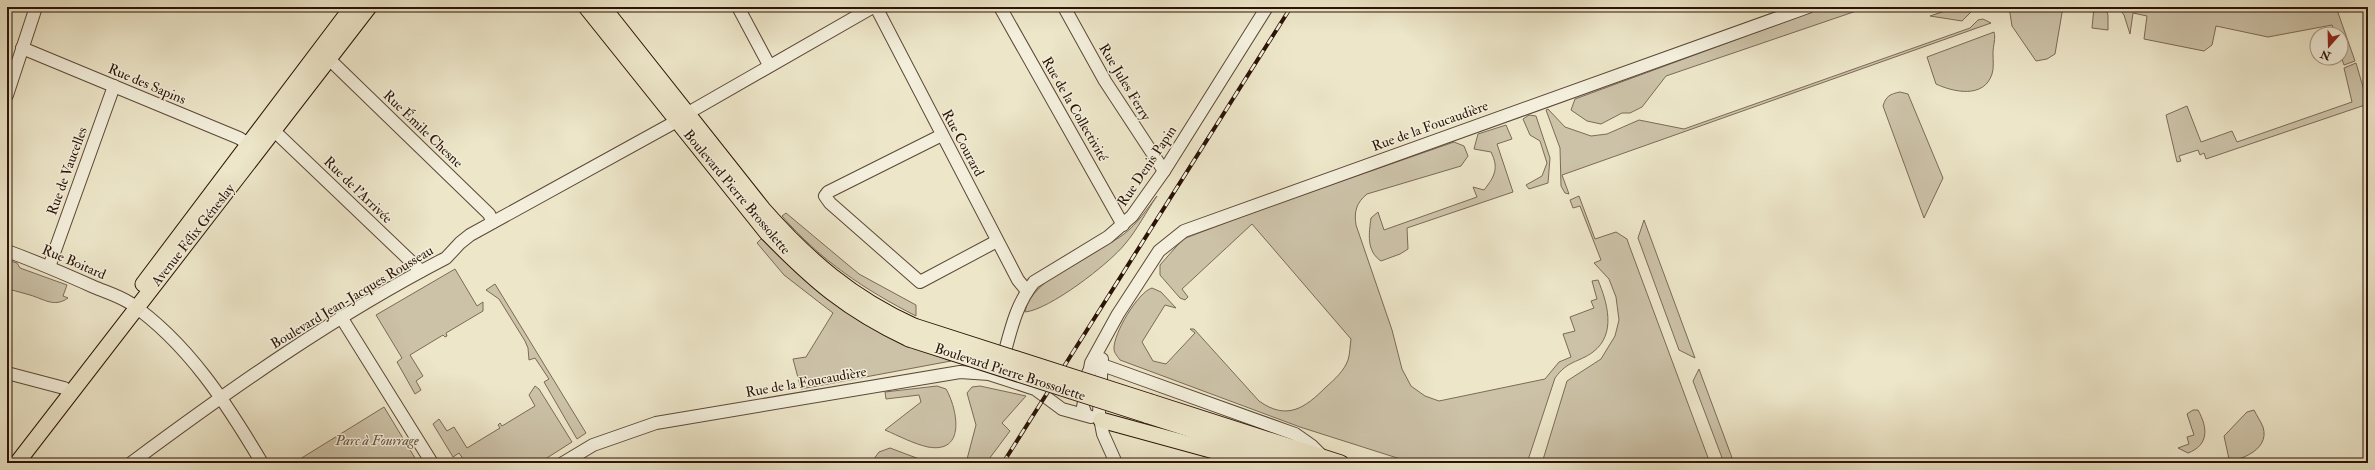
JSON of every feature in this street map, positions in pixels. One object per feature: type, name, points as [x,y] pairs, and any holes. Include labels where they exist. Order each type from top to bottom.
[{"type":"main road","name":"Avenue Félix Géneslay","points":[[7,463],[67,391],[254,147],[352,7]]},
{"type":"main road","name":"Avenue Félix Géneslay","points":[[269,126],[330,59],[370,7]]},
{"type":"main road","name":"Boulevard Pierre Brossolette","points":[[586,7],[683,117],[700,128],[763,209],[809,257],[849,290],[912,332]]},
{"type":"main road","name":"Boulevard Pierre Brossolette","points":[[603,7],[767,233],[800,267],[839,300],[881,326],[912,332],[1148,409]]},
{"type":"main road","name":"Avenue Félix Géneslay","points":[[17,463],[67,391]]},
{"type":"main road","points":[[1148,409],[1341,463]]},
{"type":"main road","points":[[1148,409],[1296,463]]},
{"type":"main road","points":[[1101,420],[1258,463]]},
{"type":"street","points":[[7,95],[36,7]]},
{"type":"street","points":[[738,7],[769,66]]},
{"type":"street","name":"Boulevard Jean-Jacques Rousseau","points":[[131,463],[220,397],[341,317],[446,258],[460,243],[493,222],[683,117],[769,66],[781,61],[874,7]]},
{"type":"street","name":"Rue Courard","points":[[874,7],[1018,280],[1026,291]]},
{"type":"street","name":"Rue de la Collectivité","points":[[1000,7],[1123,225]]},
{"type":"street","name":"Rue Jules Ferry","points":[[1064,7],[1105,81],[1164,171]]},
{"type":"street","name":"Rue Denis Papin","points":[[998,377],[1020,302],[1026,291],[1034,282],[1047,272],[1080,255],[1123,225],[1147,197],[1267,7]]},
{"type":"street","name":"Rue de la Foucaudière","points":[[1086,415],[1083,410],[1087,375],[1091,363],[1107,332],[1159,251],[1184,231],[1808,7]]},
{"type":"street","name":"Rue des Sapins","points":[[22,48],[254,147]]},
{"type":"street","name":"Rue Émile Chesne","points":[[330,59],[490,214],[493,222]]},
{"type":"street","name":"Rue de Vaucelles","points":[[49,266],[114,86]]},
{"type":"street","name":"Rue de l'Arrivée","points":[[269,126],[421,271]]},
{"type":"street","points":[[942,135],[828,192],[825,196],[830,203],[920,282],[998,241]]},
{"type":"street","name":"Rue Boitard","points":[[7,251],[49,266],[133,305],[170,336],[220,397],[262,463]]},
{"type":"street","points":[[341,317],[432,463]]},
{"type":"street","name":"Rue de la Foucaudière","points":[[1107,332],[1101,365],[1101,420],[1103,434],[1116,463]]},
{"type":"street","points":[[1087,375],[1091,368],[1101,365],[1295,434],[1312,446],[1323,457]]},
{"type":"street","name":"Rue de la Foucaudière","points":[[563,463],[593,445],[656,423],[936,375],[970,372],[998,377],[1035,389],[1062,409],[1086,415]]},
{"type":"street","points":[[7,373],[67,391]]},
{"type":"street","points":[[1056,405],[1070,404],[1080,397],[1086,388]]},
{"type":"street","points":[[1086,415],[1101,420]]},
{"type":"green space","points":[[1825,7],[1868,7],[1666,76],[1642,107],[1630,113],[1622,113],[1601,124],[1587,121],[1571,110],[1575,99]]},
{"type":"green space","points":[[1957,7],[1971,7],[1972,11],[1962,21],[1930,16]]},
{"type":"green space","points":[[2009,7],[2063,7],[2055,54],[2047,59],[2036,61],[2012,26]]},
{"type":"green space","points":[[2094,7],[2105,7],[2108,15],[2108,30],[2092,28]]},
{"type":"green space","points":[[2118,7],[2336,7],[2343,26],[2309,26],[2309,29],[2268,37],[2216,26],[2212,45],[2204,51],[2144,39],[2147,16],[2133,13],[2130,34],[2124,15]]},
{"type":"green space","points":[[1983,19],[1991,23],[1562,175],[1569,194],[1565,193],[1561,186],[1560,148],[1546,110],[1548,109],[1565,127],[1591,136],[1607,134],[1639,120],[1684,129],[1970,28],[1978,20]]},
{"type":"green space","points":[[1994,32],[1993,72],[1988,82],[1975,90],[1967,91],[1959,91],[1936,84],[1927,57]]},
{"type":"green space","points":[[2349,44],[2355,61],[2349,63]]},
{"type":"green space","points":[[2356,63],[2368,104],[2206,159],[2204,153],[2200,155],[2198,150],[2179,156],[2181,161],[2177,162],[2166,115],[2187,106],[2201,142],[2232,131],[2237,142],[2352,102],[2344,68]]},
{"type":"green space","points":[[1900,92],[1908,94],[1943,178],[1924,218],[1883,106],[1889,96]]},
{"type":"green space","points":[[1529,115],[1536,116],[1550,158],[1548,183],[1529,189],[1526,185],[1542,176],[1547,163],[1540,141],[1530,135],[1523,119]]},
{"type":"green space","points":[[1506,125],[1512,139],[1497,144],[1513,192],[1407,228],[1408,249],[1400,254],[1381,261],[1376,257],[1370,241],[1371,218],[1378,212],[1384,230],[1477,197],[1473,187],[1484,190],[1495,172],[1495,163],[1491,152],[1474,149],[1478,134]]},
{"type":"green space","points":[[1454,142],[1464,146],[1468,156],[1461,166],[1367,194],[1358,204],[1355,216],[1356,225],[1392,330],[1402,369],[1411,386],[1425,396],[1439,401],[1545,379],[1559,362],[1571,357],[1563,334],[1575,331],[1570,317],[1594,308],[1591,301],[1597,299],[1592,281],[1598,280],[1607,308],[1608,327],[1605,336],[1600,345],[1593,352],[1564,368],[1555,378],[1527,463],[1413,463],[1300,427],[1120,360],[1116,355],[1114,349],[1115,342],[1127,314],[1140,297],[1152,288],[1161,292],[1176,308],[1165,305],[1142,342],[1153,361],[1166,364],[1195,333],[1190,329],[1194,329],[1259,401],[1269,407],[1287,411],[1303,406],[1311,401],[1342,371],[1348,360],[1351,339],[1252,224],[1182,289],[1188,297],[1185,300],[1180,298],[1160,275],[1160,265],[1183,239],[1273,205]]},
{"type":"green space","points":[[1157,196],[1129,239],[1106,263],[1063,295],[1036,309],[1025,312],[1030,300],[1039,288],[1067,267],[1124,234],[1138,221]]},
{"type":"green space","points":[[1579,196],[1595,239],[1616,232],[1627,239],[1710,463],[1542,463],[1567,381],[1601,359],[1615,336],[1619,320],[1616,297],[1609,279],[1594,263],[1601,260],[1580,206],[1573,208],[1570,200]]},
{"type":"green space","points":[[786,213],[859,274],[916,305],[916,316],[879,296],[844,273],[812,247],[797,232],[782,216]]},
{"type":"green space","points":[[1644,220],[1695,358],[1679,350],[1638,238]]},
{"type":"green space","points":[[762,238],[804,280],[849,312],[872,326],[923,350],[951,361],[801,389],[793,359],[806,357],[833,313],[784,275],[757,243]]},
{"type":"green space","points":[[7,260],[17,263],[20,268],[67,285],[63,296],[68,298],[63,301],[49,302],[12,290],[10,286],[7,288]]},
{"type":"green space","points":[[455,269],[477,306],[483,302],[483,311],[446,333],[447,336],[445,337],[443,335],[410,355],[423,376],[416,381],[421,390],[415,394],[397,362],[402,358],[376,315]]},
{"type":"green space","points":[[495,284],[586,433],[577,439],[544,382],[549,379],[535,358],[529,360],[528,348],[525,341],[499,299],[486,290]]},
{"type":"green space","points":[[1699,369],[1734,463],[1724,463],[1693,381]]},
{"type":"green space","points":[[535,386],[539,389],[572,442],[539,463],[466,463],[459,453],[453,457],[433,424],[439,419],[447,431],[454,427],[467,448],[500,428],[498,425],[500,423],[502,426],[535,406],[529,395]]},
{"type":"green space","points":[[937,386],[946,389],[953,407],[956,428],[954,437],[949,444],[940,447],[923,446],[885,430],[921,402],[919,395],[886,399],[885,392]]},
{"type":"green space","points":[[980,386],[1026,396],[1002,423],[1010,431],[986,463],[966,463],[976,425],[967,393],[972,387]]},
{"type":"green space","name":"Parc à Fourrage","points":[[384,407],[418,463],[303,463],[300,459]]},
{"type":"green space","points":[[2193,410],[2198,410],[2204,423],[2205,435],[2200,445],[2195,450],[2188,453],[2178,448],[2189,444],[2187,437],[2194,435],[2187,414]]},
{"type":"green space","points":[[2254,410],[2263,427],[2264,436],[2262,443],[2249,454],[2241,458],[2217,463],[2229,459],[2224,436],[2247,412]]},
{"type":"green space","points":[[890,448],[930,463],[871,463],[879,452]]},
{"type":"railway","points":[[1003,463],[1291,7]]}]
